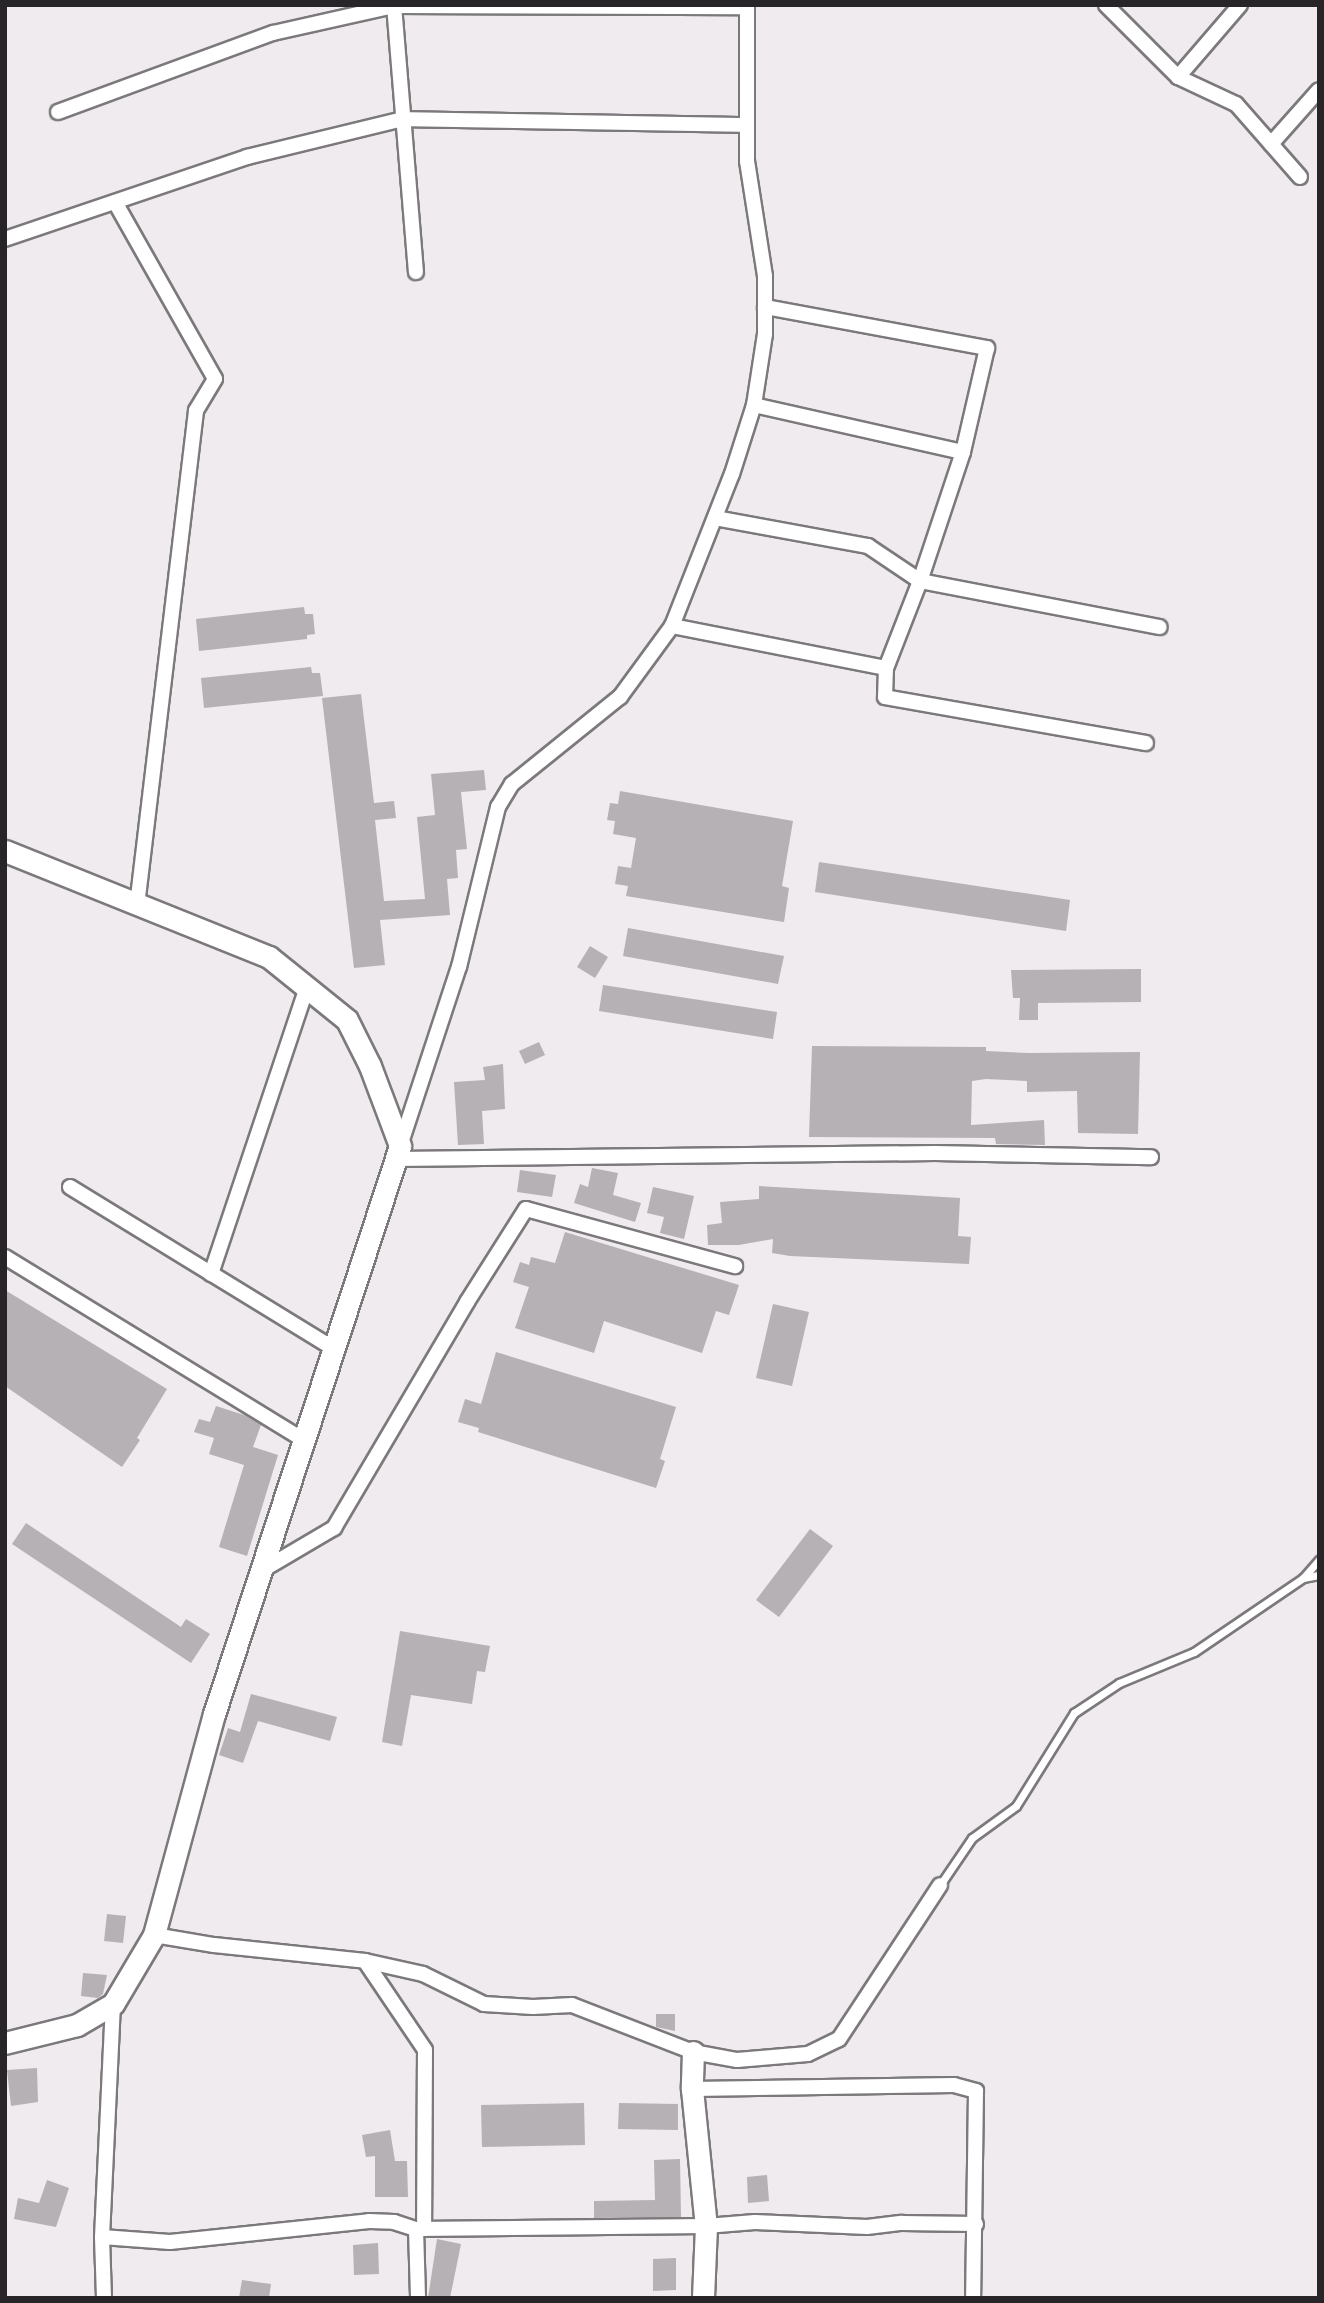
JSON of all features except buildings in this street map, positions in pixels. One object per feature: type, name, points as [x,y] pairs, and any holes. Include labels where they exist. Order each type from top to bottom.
[{"type":"street","points":[[394,5],[416,272]]},
{"type":"street","points":[[58,112],[273,33],[394,5],[747,6],[747,161],[765,276],[765,334],[754,405],[715,518],[672,626],[620,696],[512,784],[498,807],[459,967],[214,1714],[154,1934],[113,2004],[102,2237],[104,2298]]},
{"type":"street","points":[[1106,5],[1178,77],[1236,104],[1300,177]]},
{"type":"street","points":[[1178,77],[1240,5]]},
{"type":"street","points":[[1271,144],[1319,89]]},
{"type":"street","points":[[5,239],[247,157],[403,119],[747,125]]},
{"type":"street","points":[[115,202],[215,379],[196,411],[137,904]]},
{"type":"street","points":[[765,307],[987,348],[963,452],[920,581],[886,668],[885,697],[1146,743]]},
{"type":"street","points":[[754,405],[963,452]]},
{"type":"street","points":[[715,518],[867,546],[920,581],[1160,627]]},
{"type":"street","points":[[672,626],[886,668]]},
{"type":"street","points":[[5,851],[269,957],[347,1020],[370,1066],[398,1152]]},
{"type":"street","points":[[211,1273],[307,988]]},
{"type":"street","points":[[398,1152],[935,1153],[1151,1157]]},
{"type":"street","points":[[70,1187],[334,1349]]},
{"type":"street","points":[[261,1571],[334,1528],[467,1302],[526,1209],[735,1266]]},
{"type":"street","points":[[5,1257],[304,1440]]},
{"type":"street","points":[[154,1934],[214,1945],[365,1961],[423,1974],[484,2004],[533,2007],[572,2005],[693,2052],[737,2060],[808,2054],[839,2039],[940,1885]]},
{"type":"street","points":[[365,1961],[425,2050],[418,2298]]},
{"type":"street","points":[[5,2043],[78,2025],[113,2004]]},
{"type":"street","points":[[693,2052],[692,2089],[706,2226],[703,2298]]},
{"type":"street","points":[[692,2089],[954,2085],[976,2091],[973,2298]]},
{"type":"street","points":[[102,2237],[170,2242],[369,2221],[394,2222],[420,2229],[706,2226],[755,2222],[867,2227],[902,2223],[976,2224]]},
{"type":"lane","points":[[940,1885],[972,1838],[1016,1806],[1074,1713],[1119,1683],[1194,1651],[1303,1578],[1319,1560]]},
{"type":"lane","points":[[1303,1578],[1319,1575]]}]
